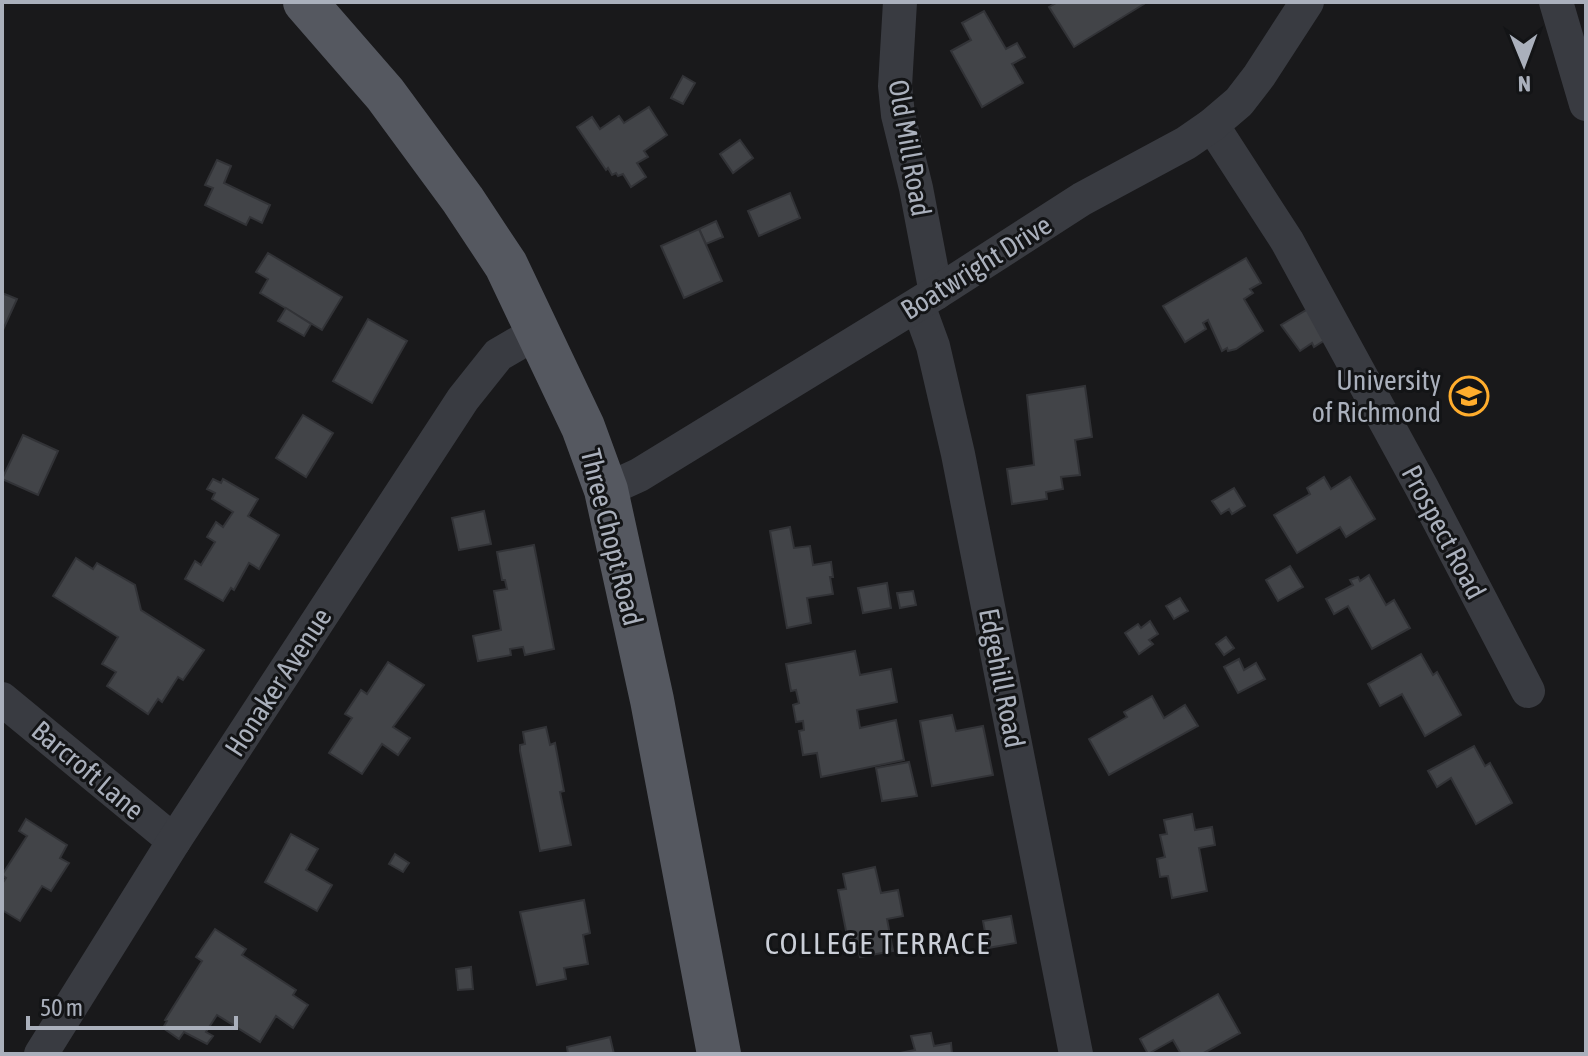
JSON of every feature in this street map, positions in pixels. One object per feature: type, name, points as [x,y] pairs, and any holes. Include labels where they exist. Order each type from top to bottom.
[{"type":"main road","name":"Three Chopt Road","points":[[305,2],[385,94],[463,200],[506,265],[583,427],[606,490],[652,700],[719,1054]]},
{"type":"street","name":"Old Mill Road","points":[[900,2],[896,100],[927,299]]},
{"type":"street","name":"Boatwright Drive","points":[[606,490],[639,475],[927,299],[1082,199],[1186,143],[1212,125],[1239,102],[1307,2]]},
{"type":"street","points":[[1556,2],[1586,104]]},
{"type":"street","name":"Prospect Road","points":[[1212,125],[1287,241],[1528,691]]},
{"type":"street","name":"Edgehill Road","points":[[927,299],[933,346],[958,454],[1076,1054]]},
{"type":"street","name":"Honaker Avenue","points":[[41,1054],[174,841],[463,399],[498,355],[539,331]]},
{"type":"street","name":"Barcroft Lane","points":[[2,699],[174,841]]},
{"type":"building","points":[[1058,2],[1144,4],[1074,47],[1049,7]]},
{"type":"building","points":[[984,11],[1006,49],[1017,43],[1025,57],[1012,64],[1023,83],[982,107],[951,51],[971,40],[962,23]]},
{"type":"building","points":[[683,76],[695,83],[683,104],[671,98]]},
{"type":"building","points":[[649,107],[667,135],[644,151],[648,157],[637,163],[646,177],[631,187],[623,174],[612,175],[608,168],[606,170],[577,127],[592,117],[600,129],[619,116],[624,123]]},
{"type":"building","points":[[740,140],[753,158],[733,173],[720,154]]},
{"type":"building","points":[[217,160],[231,166],[224,183],[270,205],[262,223],[250,217],[246,225],[205,205],[213,188],[205,185]]},
{"type":"building","points":[[790,193],[800,218],[759,236],[748,211]]},
{"type":"building","points":[[716,221],[723,237],[706,244],[699,229]]},
{"type":"building","points":[[699,229],[722,281],[684,298],[661,246]]},
{"type":"building","points":[[268,253],[342,297],[322,330],[260,293],[268,279],[256,272]]},
{"type":"building","points":[[1246,258],[1261,283],[1250,289],[1253,293],[1244,299],[1263,331],[1236,349],[1222,351],[1208,320],[1203,323],[1206,329],[1185,342],[1163,306]]},
{"type":"building","points":[[2,293],[17,299],[2,332]]},
{"type":"building","points":[[286,308],[311,324],[304,336],[278,321]]},
{"type":"building","points":[[1308,309],[1325,340],[1314,347],[1312,343],[1300,351],[1281,325]]},
{"type":"building","points":[[368,319],[407,341],[372,403],[333,381]]},
{"type":"building","points":[[1085,386],[1092,437],[1075,440],[1080,475],[1061,477],[1063,489],[1046,492],[1047,499],[1012,504],[1007,469],[1034,465],[1027,395]]},
{"type":"building","points":[[303,415],[333,433],[306,477],[276,458]]},
{"type":"building","points":[[23,435],[58,451],[38,495],[2,479]]},
{"type":"building","points":[[1324,477],[1331,489],[1350,477],[1375,519],[1346,537],[1340,527],[1297,553],[1274,515],[1310,494],[1307,488]]},
{"type":"building","points":[[213,479],[221,483],[223,479],[258,499],[248,516],[279,535],[259,569],[249,563],[234,590],[231,588],[223,601],[185,579],[195,561],[201,565],[215,542],[207,537],[216,522],[223,527],[233,512],[212,499],[215,493],[207,489]]},
{"type":"building","points":[[1234,488],[1245,506],[1232,514],[1229,509],[1221,514],[1212,501]]},
{"type":"building","points":[[484,511],[491,544],[459,550],[452,518]]},
{"type":"building","points":[[790,527],[794,548],[810,546],[813,565],[831,562],[833,594],[807,598],[811,623],[787,628],[770,531]]},
{"type":"building","points":[[534,545],[554,649],[525,655],[523,647],[510,649],[511,655],[478,661],[473,636],[501,630],[494,591],[507,589],[505,580],[502,580],[497,552]]},
{"type":"building","points":[[76,558],[93,569],[97,563],[135,585],[141,610],[204,650],[183,680],[178,677],[162,702],[158,699],[148,714],[107,686],[116,672],[102,664],[118,637],[53,596]]},
{"type":"building","points":[[1290,566],[1303,587],[1278,601],[1266,580]]},
{"type":"building","points":[[1369,575],[1386,605],[1394,600],[1410,628],[1372,649],[1348,606],[1334,614],[1326,599],[1353,585],[1350,580],[1358,577],[1360,581]]},
{"type":"building","points":[[887,583],[891,608],[863,613],[858,588]]},
{"type":"building","points":[[913,591],[916,605],[900,608],[897,593]]},
{"type":"building","points":[[1180,598],[1188,611],[1174,619],[1166,606]]},
{"type":"building","points":[[1150,621],[1158,634],[1149,640],[1153,644],[1139,654],[1125,633],[1138,624],[1141,628]]},
{"type":"building","points":[[1226,637],[1234,648],[1224,655],[1216,644]]},
{"type":"building","points":[[855,651],[860,675],[891,669],[897,702],[857,710],[860,728],[896,720],[904,760],[821,777],[817,753],[803,755],[799,731],[804,730],[803,721],[796,722],[793,705],[799,703],[796,690],[791,691],[786,664]]},
{"type":"building","points":[[1421,654],[1433,675],[1437,672],[1461,715],[1425,736],[1402,694],[1380,706],[1368,684]]},
{"type":"building","points":[[1239,659],[1244,670],[1256,663],[1265,679],[1238,693],[1224,667]]},
{"type":"building","points":[[388,662],[424,685],[393,727],[410,738],[398,755],[382,744],[362,774],[329,753],[352,718],[345,714],[361,690],[367,694]]},
{"type":"building","points":[[1152,696],[1164,718],[1185,705],[1198,726],[1109,775],[1089,739],[1127,717],[1124,712]]},
{"type":"building","points":[[952,715],[956,731],[983,726],[993,775],[932,786],[920,721]]},
{"type":"building","points":[[546,727],[550,745],[555,743],[564,791],[560,792],[571,845],[540,851],[520,745],[525,744],[523,732]]},
{"type":"building","points":[[1474,746],[1485,766],[1490,763],[1512,803],[1476,824],[1451,778],[1437,787],[1428,771]]},
{"type":"building","points":[[909,762],[917,796],[882,801],[876,768]]},
{"type":"building","points":[[1192,814],[1195,830],[1212,827],[1215,845],[1199,848],[1207,891],[1172,898],[1168,876],[1160,877],[1157,859],[1165,857],[1160,835],[1167,834],[1164,820]]},
{"type":"building","points":[[26,819],[67,845],[60,858],[69,863],[51,891],[42,886],[20,921],[2,910],[2,884],[6,878],[2,875],[27,836],[19,831]]},
{"type":"building","points":[[291,834],[318,849],[306,870],[332,885],[317,911],[265,882]]},
{"type":"building","points":[[395,854],[409,863],[403,872],[389,864]]},
{"type":"building","points":[[875,867],[881,893],[898,890],[903,916],[887,919],[893,951],[860,957],[857,944],[849,946],[838,890],[846,889],[843,874]]},
{"type":"building","points":[[584,900],[590,933],[583,935],[588,964],[564,968],[566,979],[537,985],[520,912]]},
{"type":"building","points":[[1011,916],[1016,943],[988,948],[983,921]]},
{"type":"building","points":[[215,929],[246,949],[242,955],[296,990],[293,995],[308,1005],[293,1028],[276,1016],[260,1042],[217,1015],[206,1032],[213,1036],[207,1044],[184,1032],[179,1039],[163,1028],[202,961],[196,957]]},
{"type":"building","points":[[471,967],[473,989],[458,990],[456,969]]},
{"type":"building","points":[[1218,994],[1240,1033],[1202,1054],[1181,1054],[1173,1040],[1148,1054],[1140,1039]]},
{"type":"building","points":[[931,1033],[934,1046],[951,1043],[952,1054],[895,1054],[915,1050],[911,1036]]},
{"type":"building","points":[[610,1037],[614,1054],[568,1054],[567,1047]]},
{"type":"place","name":"University of Richmond","points":[[1469,396]]},
{"type":"district","name":"COLLEGE TERRACE","points":[[878,944]]}]
